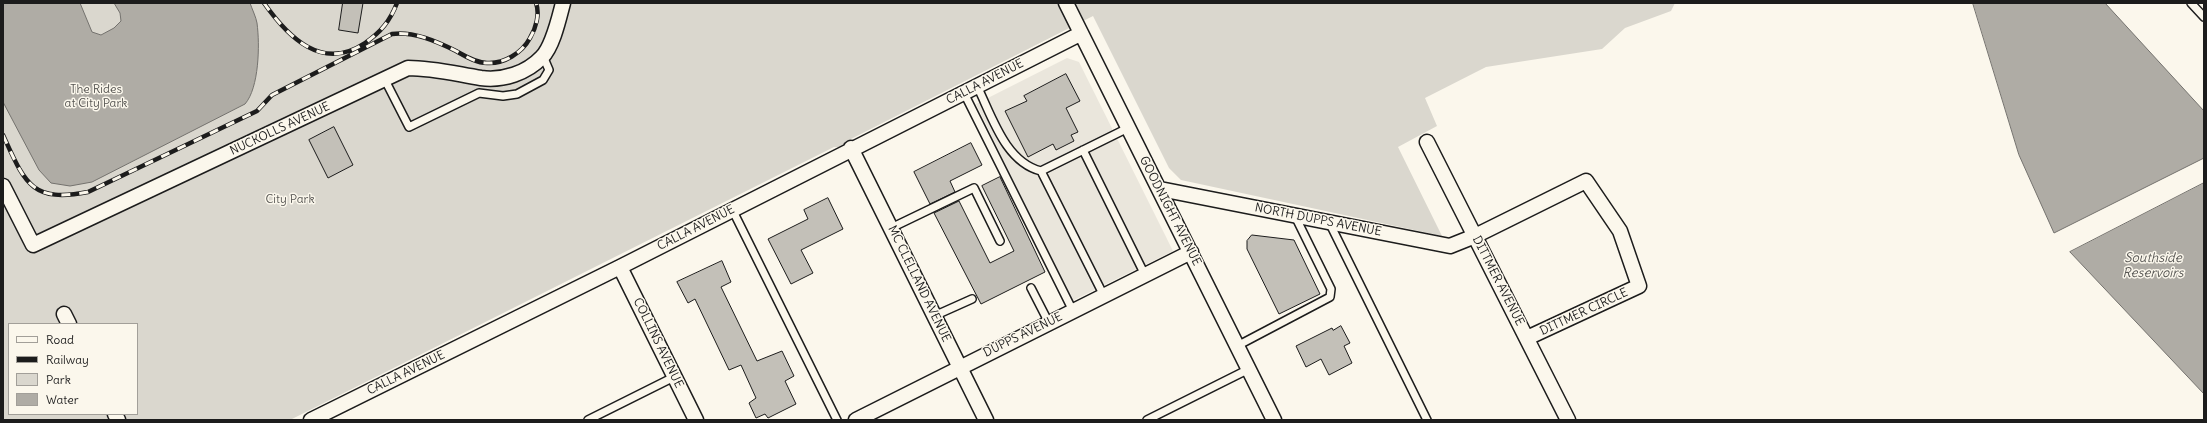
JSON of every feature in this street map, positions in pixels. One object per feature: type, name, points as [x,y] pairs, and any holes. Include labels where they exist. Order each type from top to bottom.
[{"type":"street","name":"NUCKOLLS AVENUE","points":[[3,186],[33,245],[408,68],[428,68],[482,78],[508,77],[526,69],[543,56],[557,27],[563,3]]},
{"type":"street","name":"GOODNIGHT AVENUE","points":[[1066,3],[1080,34],[1160,189],[1274,420]]},
{"type":"street","name":"CALLA AVENUE","points":[[311,420],[620,267],[852,148],[1080,34]]},
{"type":"street","name":"DITTMER AVENUE","points":[[1427,142],[1568,420]]},
{"type":"street","name":"MC CLELLAND AVENUE","points":[[852,148],[986,420]]},
{"type":"street","name":"DITTMER CIRCLE","points":[[1475,236],[1586,181],[1620,232],[1639,286],[1527,338]]},
{"type":"street","name":"NORTH DUPPS AVENUE","points":[[1160,189],[1450,246],[1475,236]]},
{"type":"street","name":"DUPPS AVENUE","points":[[856,420],[1190,252]]},
{"type":"street","name":"COLLINS AVENUE","points":[[620,267],[696,420]]},
{"type":"lane","points":[[2191,3],[2204,17]]},
{"type":"lane","points":[[385,80],[409,127],[479,93],[503,96],[517,94],[532,88],[543,80],[549,70],[543,56]]},
{"type":"lane","points":[[977,86],[1006,145],[1030,168],[1042,171],[1128,128]]},
{"type":"lane","points":[[964,93],[1073,311]]},
{"type":"lane","points":[[993,151],[1006,145]]},
{"type":"lane","points":[[1084,150],[1145,275]]},
{"type":"lane","points":[[1042,171],[1104,296]]},
{"type":"lane","points":[[891,228],[974,188],[1000,241]]},
{"type":"lane","points":[[732,209],[837,420]]},
{"type":"lane","points":[[1237,346],[1330,297],[1332,289],[1295,216]]},
{"type":"lane","points":[[1329,222],[1427,420]]},
{"type":"lane","points":[[1032,288],[1048,323]]},
{"type":"lane","points":[[934,316],[972,298]]},
{"type":"lane","points":[[1147,420],[1249,369]]},
{"type":"lane","points":[[588,420],[674,377]]},
{"type":"shaded area","points":[[1067,58],[1079,62],[1173,251],[1072,301],[976,104]]},
{"type":"green space","name":"City Park","points":[[3,3],[1675,3],[1671,11],[1625,28],[1602,49],[1486,67],[1425,98],[1437,126],[1398,147],[1442,236],[1181,180],[1169,168],[1093,16],[849,140],[845,147],[834,147],[290,420],[3,420]]},
{"type":"water","points":[[3,3],[80,3],[92,32],[101,35],[114,28],[121,21],[120,13],[114,3],[250,3],[257,23],[258,54],[256,77],[250,97],[245,104],[92,182],[70,186],[51,183],[39,170],[3,102]]},
{"type":"water","points":[[1973,3],[2105,3],[2204,111],[2204,158],[2054,233],[2019,155]]},
{"type":"water","name":"Southside Reservoirs","points":[[2204,183],[2204,394],[2070,252]]},
{"type":"building","points":[[343,3],[363,3],[358,33],[339,30]]},
{"type":"building","points":[[1066,74],[1080,101],[1066,108],[1078,132],[1071,135],[1074,141],[1056,150],[1053,144],[1028,157],[1005,111],[1027,101],[1024,96]]},
{"type":"building","points":[[334,127],[353,165],[328,178],[309,140]]},
{"type":"building","points":[[971,143],[982,165],[950,181],[955,192],[930,204],[914,172]]},
{"type":"building","points":[[1000,177],[1045,272],[981,304],[934,213],[959,201],[990,263],[1014,251],[982,186]]},
{"type":"building","points":[[828,198],[843,229],[801,250],[813,273],[791,284],[768,239],[808,219],[804,210]]},
{"type":"building","points":[[1252,235],[1294,240],[1320,294],[1279,314],[1247,249],[1247,241]]},
{"type":"building","points":[[722,261],[731,282],[721,287],[757,361],[782,351],[794,376],[785,381],[796,404],[768,418],[765,414],[756,418],[749,403],[756,398],[741,365],[729,370],[695,299],[688,303],[677,282]]},
{"type":"building","points":[[1341,326],[1350,343],[1344,346],[1352,363],[1329,375],[1321,359],[1306,367],[1296,346],[1332,328],[1333,330]]},
{"type":"railway","points":[[264,3],[284,28],[307,47],[320,52],[334,54],[349,51],[371,39],[388,21],[397,3]]},
{"type":"railway","points":[[3,135],[18,166],[32,186],[42,191],[54,194],[69,195],[88,192],[257,111],[272,95],[392,34],[400,33],[416,35],[441,44],[479,62],[500,62],[517,53],[527,43],[536,25],[538,12],[536,3]]},
{"type":"park label","name":"The Rides at City Park","points":[[96,97]]}]
